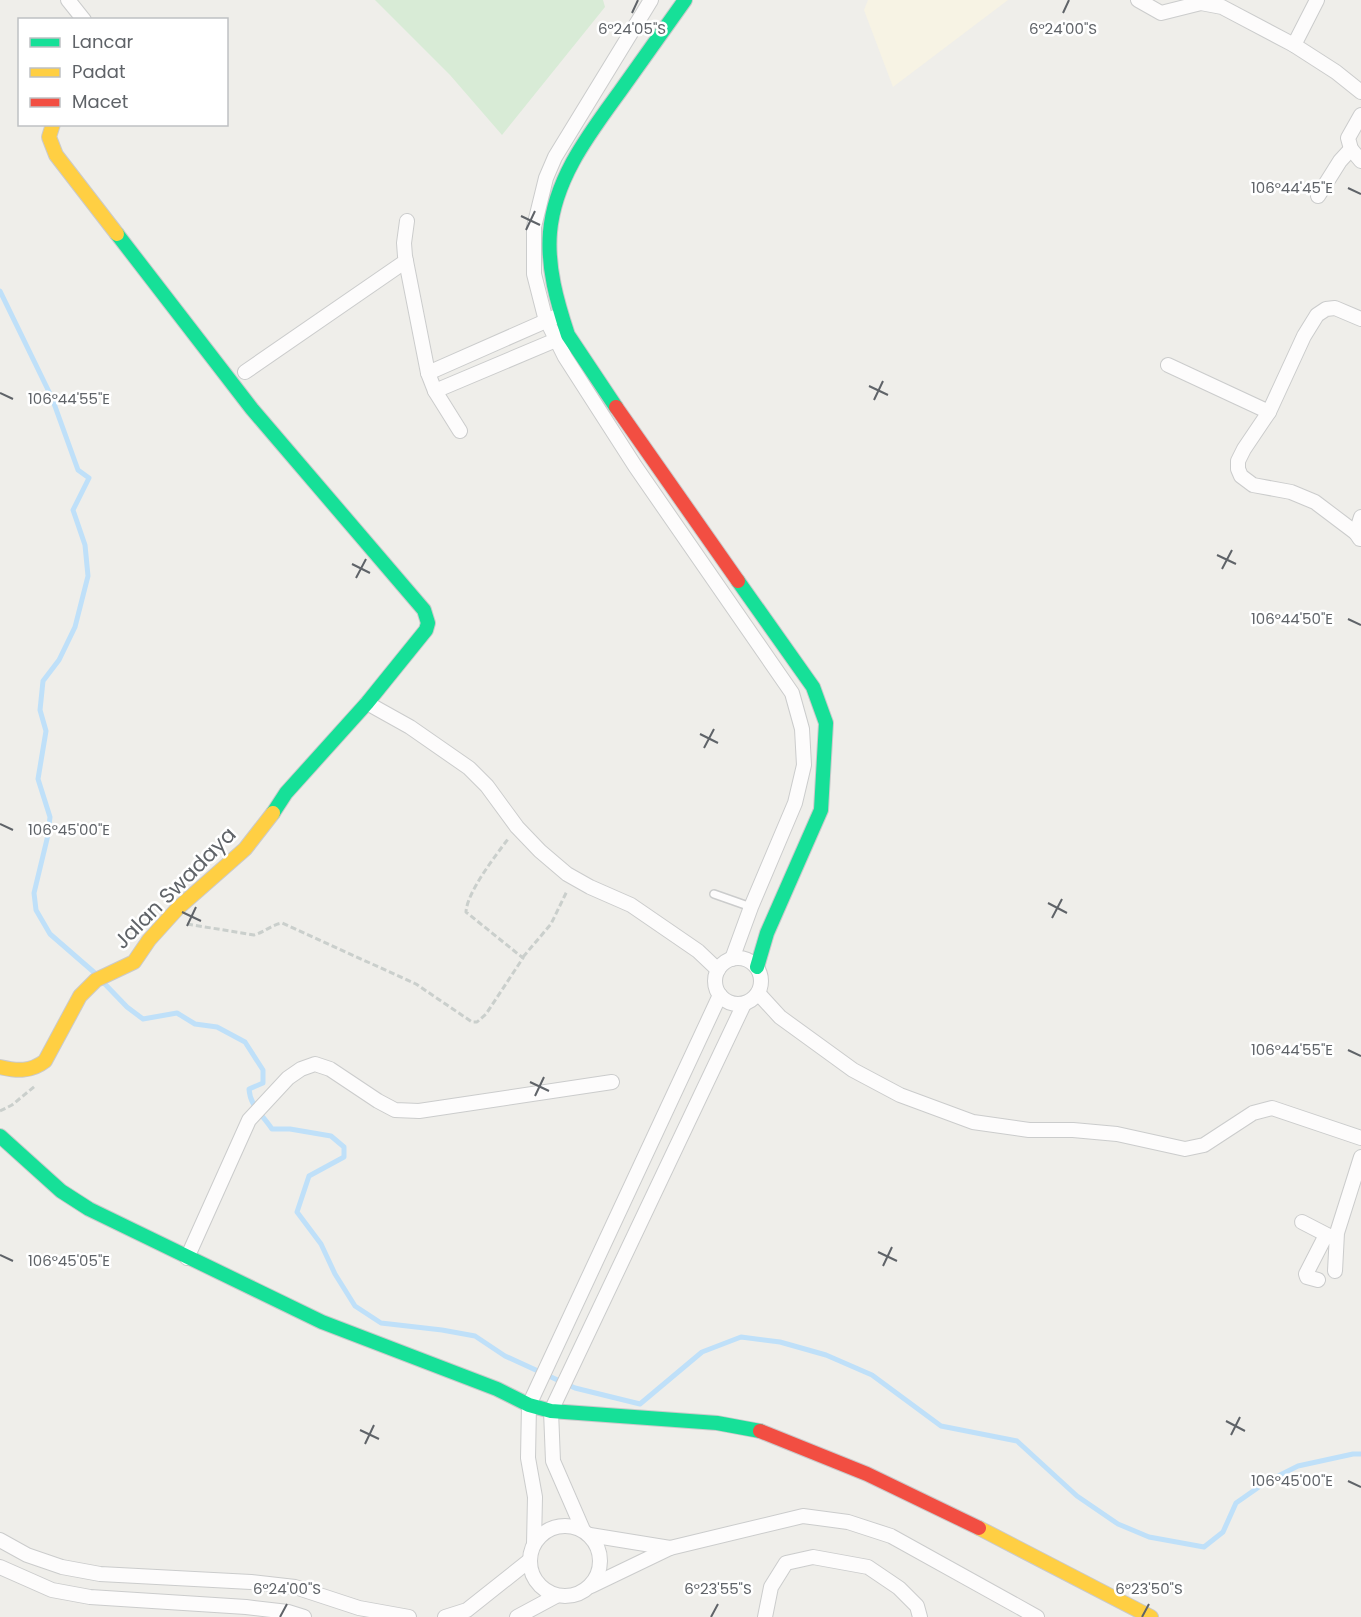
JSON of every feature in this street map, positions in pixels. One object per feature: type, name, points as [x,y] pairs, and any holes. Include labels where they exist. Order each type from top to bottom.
[{"type":"street","points":[[651,0],[555,158],[546,178],[534,227],[534,274],[547,321],[562,337],[649,456],[813,687],[826,723],[821,810],[767,933],[757,967]]},
{"type":"street","points":[[685,0],[582,144],[562,182],[550,230],[550,269],[560,314],[565,357],[635,466],[792,693],[802,729],[804,765],[795,803],[751,907],[732,959]]},
{"type":"street","points":[[1138,0],[1161,13],[1191,4],[1210,4],[1222,7],[1294,45],[1336,72],[1361,92]]},
{"type":"street","points":[[1294,45],[1317,0]]},
{"type":"street","points":[[73,2],[83,18]]},
{"type":"street","points":[[1361,115],[1348,138],[1351,149],[1361,161]]},
{"type":"street","name":"Jalan Swadaya","points":[[0,1067],[25,1071],[37,1068],[45,1061],[74,1006],[96,980],[134,963],[149,940],[167,920],[245,849],[286,793],[367,703],[426,630],[428,623],[424,610],[252,409],[157,288],[56,154],[49,137],[52,126]]},
{"type":"street","points":[[1318,196],[1351,149]]},
{"type":"street","points":[[407,221],[404,243],[406,261],[428,373],[435,391],[460,431]]},
{"type":"street","points":[[245,372],[406,261]]},
{"type":"street","points":[[1358,537],[1315,502],[1291,492],[1253,485],[1241,476],[1238,461],[1251,437],[1269,412],[1304,336],[1317,315],[1326,309],[1335,308],[1361,319]]},
{"type":"street","points":[[428,373],[560,314]]},
{"type":"street","points":[[435,391],[562,337]]},
{"type":"street","points":[[1168,365],[1269,412]]},
{"type":"street","points":[[1358,537],[1361,517]]},
{"type":"street","points":[[367,703],[410,727],[469,768],[487,786],[517,827],[540,851],[574,879],[631,905],[698,951],[718,970]]},
{"type":"street","points":[[741,958],[750,961],[757,967],[760,975],[761,984],[758,993],[744,1004],[735,1005],[726,1002],[716,987],[715,978],[718,970],[732,959],[741,958]]},
{"type":"street","points":[[758,993],[780,1017],[853,1070],[900,1095],[973,1122],[1029,1130],[1073,1130],[1117,1134],[1185,1149],[1204,1145],[1253,1113],[1272,1108],[1361,1138]]},
{"type":"street","points":[[556,1596],[540,1586],[534,1579],[530,1560],[534,1544],[535,1497],[528,1458],[529,1405],[720,995]]},
{"type":"street","points":[[591,1586],[600,1570],[601,1560],[596,1542],[586,1533],[553,1461],[551,1411],[744,1004]]},
{"type":"street","points":[[187,1258],[249,1120],[288,1078],[301,1069],[315,1064],[330,1069],[394,1110],[419,1111],[612,1082]]},
{"type":"street","points":[[0,1136],[72,1199],[187,1258],[322,1322],[497,1389],[529,1405],[551,1411],[717,1423],[750,1428],[774,1435],[959,1516],[1151,1617]]},
{"type":"street","points":[[1318,1280],[1307,1277],[1306,1274],[1331,1237],[1361,1157]]},
{"type":"street","points":[[1302,1222],[1331,1237]]},
{"type":"street","points":[[1331,1237],[1335,1270]]},
{"type":"street","points":[[517,1617],[556,1596],[575,1596],[670,1548],[803,1516],[848,1522],[891,1536],[1032,1616]]},
{"type":"street","points":[[534,1544],[547,1530],[565,1525],[586,1533],[670,1548]]},
{"type":"street","points":[[0,1540],[27,1555],[53,1564],[100,1574],[250,1582],[295,1587],[358,1612],[408,1617]]},
{"type":"street","points":[[765,1617],[771,1587],[786,1563],[813,1557],[868,1567],[899,1588],[917,1606],[920,1617]]},
{"type":"street","points":[[445,1617],[467,1610],[530,1560]]},
{"type":"street","points":[[0,1567],[52,1590],[90,1597],[246,1607],[288,1612],[304,1617]]},
{"type":"lane","points":[[635,466],[649,456]]},
{"type":"lane","points":[[714,894],[751,907]]},
{"type":"path","points":[[517,827],[479,881],[466,906],[466,912],[523,958]]},
{"type":"path","points":[[167,920],[254,935],[282,923],[416,984],[472,1022],[477,1022],[486,1014],[523,958],[551,924],[574,879]]},
{"type":"shaded area","points":[[868,0],[1008,0],[893,87],[864,10]]},
{"type":"green space","points":[[375,0],[603,0],[605,7],[502,135],[450,75]]},
{"type":"waterway","points":[[0,291],[52,398],[78,470],[89,478],[73,510],[85,545],[88,576],[75,627],[59,660],[43,681],[40,710],[46,731],[38,779],[50,817],[34,893],[36,910],[50,934],[96,974]]},
{"type":"waterway","points":[[102,981],[127,1007],[143,1019],[177,1013],[195,1024],[217,1027],[245,1042],[263,1070],[263,1083],[249,1089],[250,1095],[254,1105],[272,1129],[290,1129],[331,1136],[344,1147],[344,1157],[309,1176],[297,1212],[321,1244],[335,1274],[355,1306],[381,1323],[475,1336],[505,1356],[575,1388],[640,1404],[702,1352],[741,1337],[780,1342],[826,1355],[872,1375],[941,1426],[1017,1441],[1077,1496],[1118,1524],[1149,1537],[1204,1547],[1223,1532],[1236,1503],[1266,1482],[1298,1466],[1361,1454]]},
{"type":"traffic: fast","points":[[616,407],[568,335],[564,323],[550,258],[549,245],[553,212],[566,174],[586,139],[685,0]]},
{"type":"traffic: fast","points":[[117,234],[252,409],[424,610],[428,623],[426,630],[367,703],[286,793],[273,813]]},
{"type":"traffic: fast","points":[[738,581],[813,687],[826,723],[821,810],[767,933],[757,967]]},
{"type":"traffic: fast","points":[[0,1136],[61,1191],[89,1209],[322,1322],[497,1389],[529,1405],[551,1411],[717,1423],[760,1431]]},
{"type":"traffic: slow","points":[[52,126],[49,137],[56,155],[117,234]]},
{"type":"traffic: slow","points":[[0,1067],[24,1070],[45,1061],[80,996],[96,980],[134,962],[149,940],[178,908],[245,849],[273,813]]},
{"type":"traffic: slow","points":[[979,1528],[1151,1617]]},
{"type":"traffic: jam","points":[[616,407],[738,581]]},
{"type":"traffic: jam","points":[[760,1431],[867,1474],[979,1528]]}]
